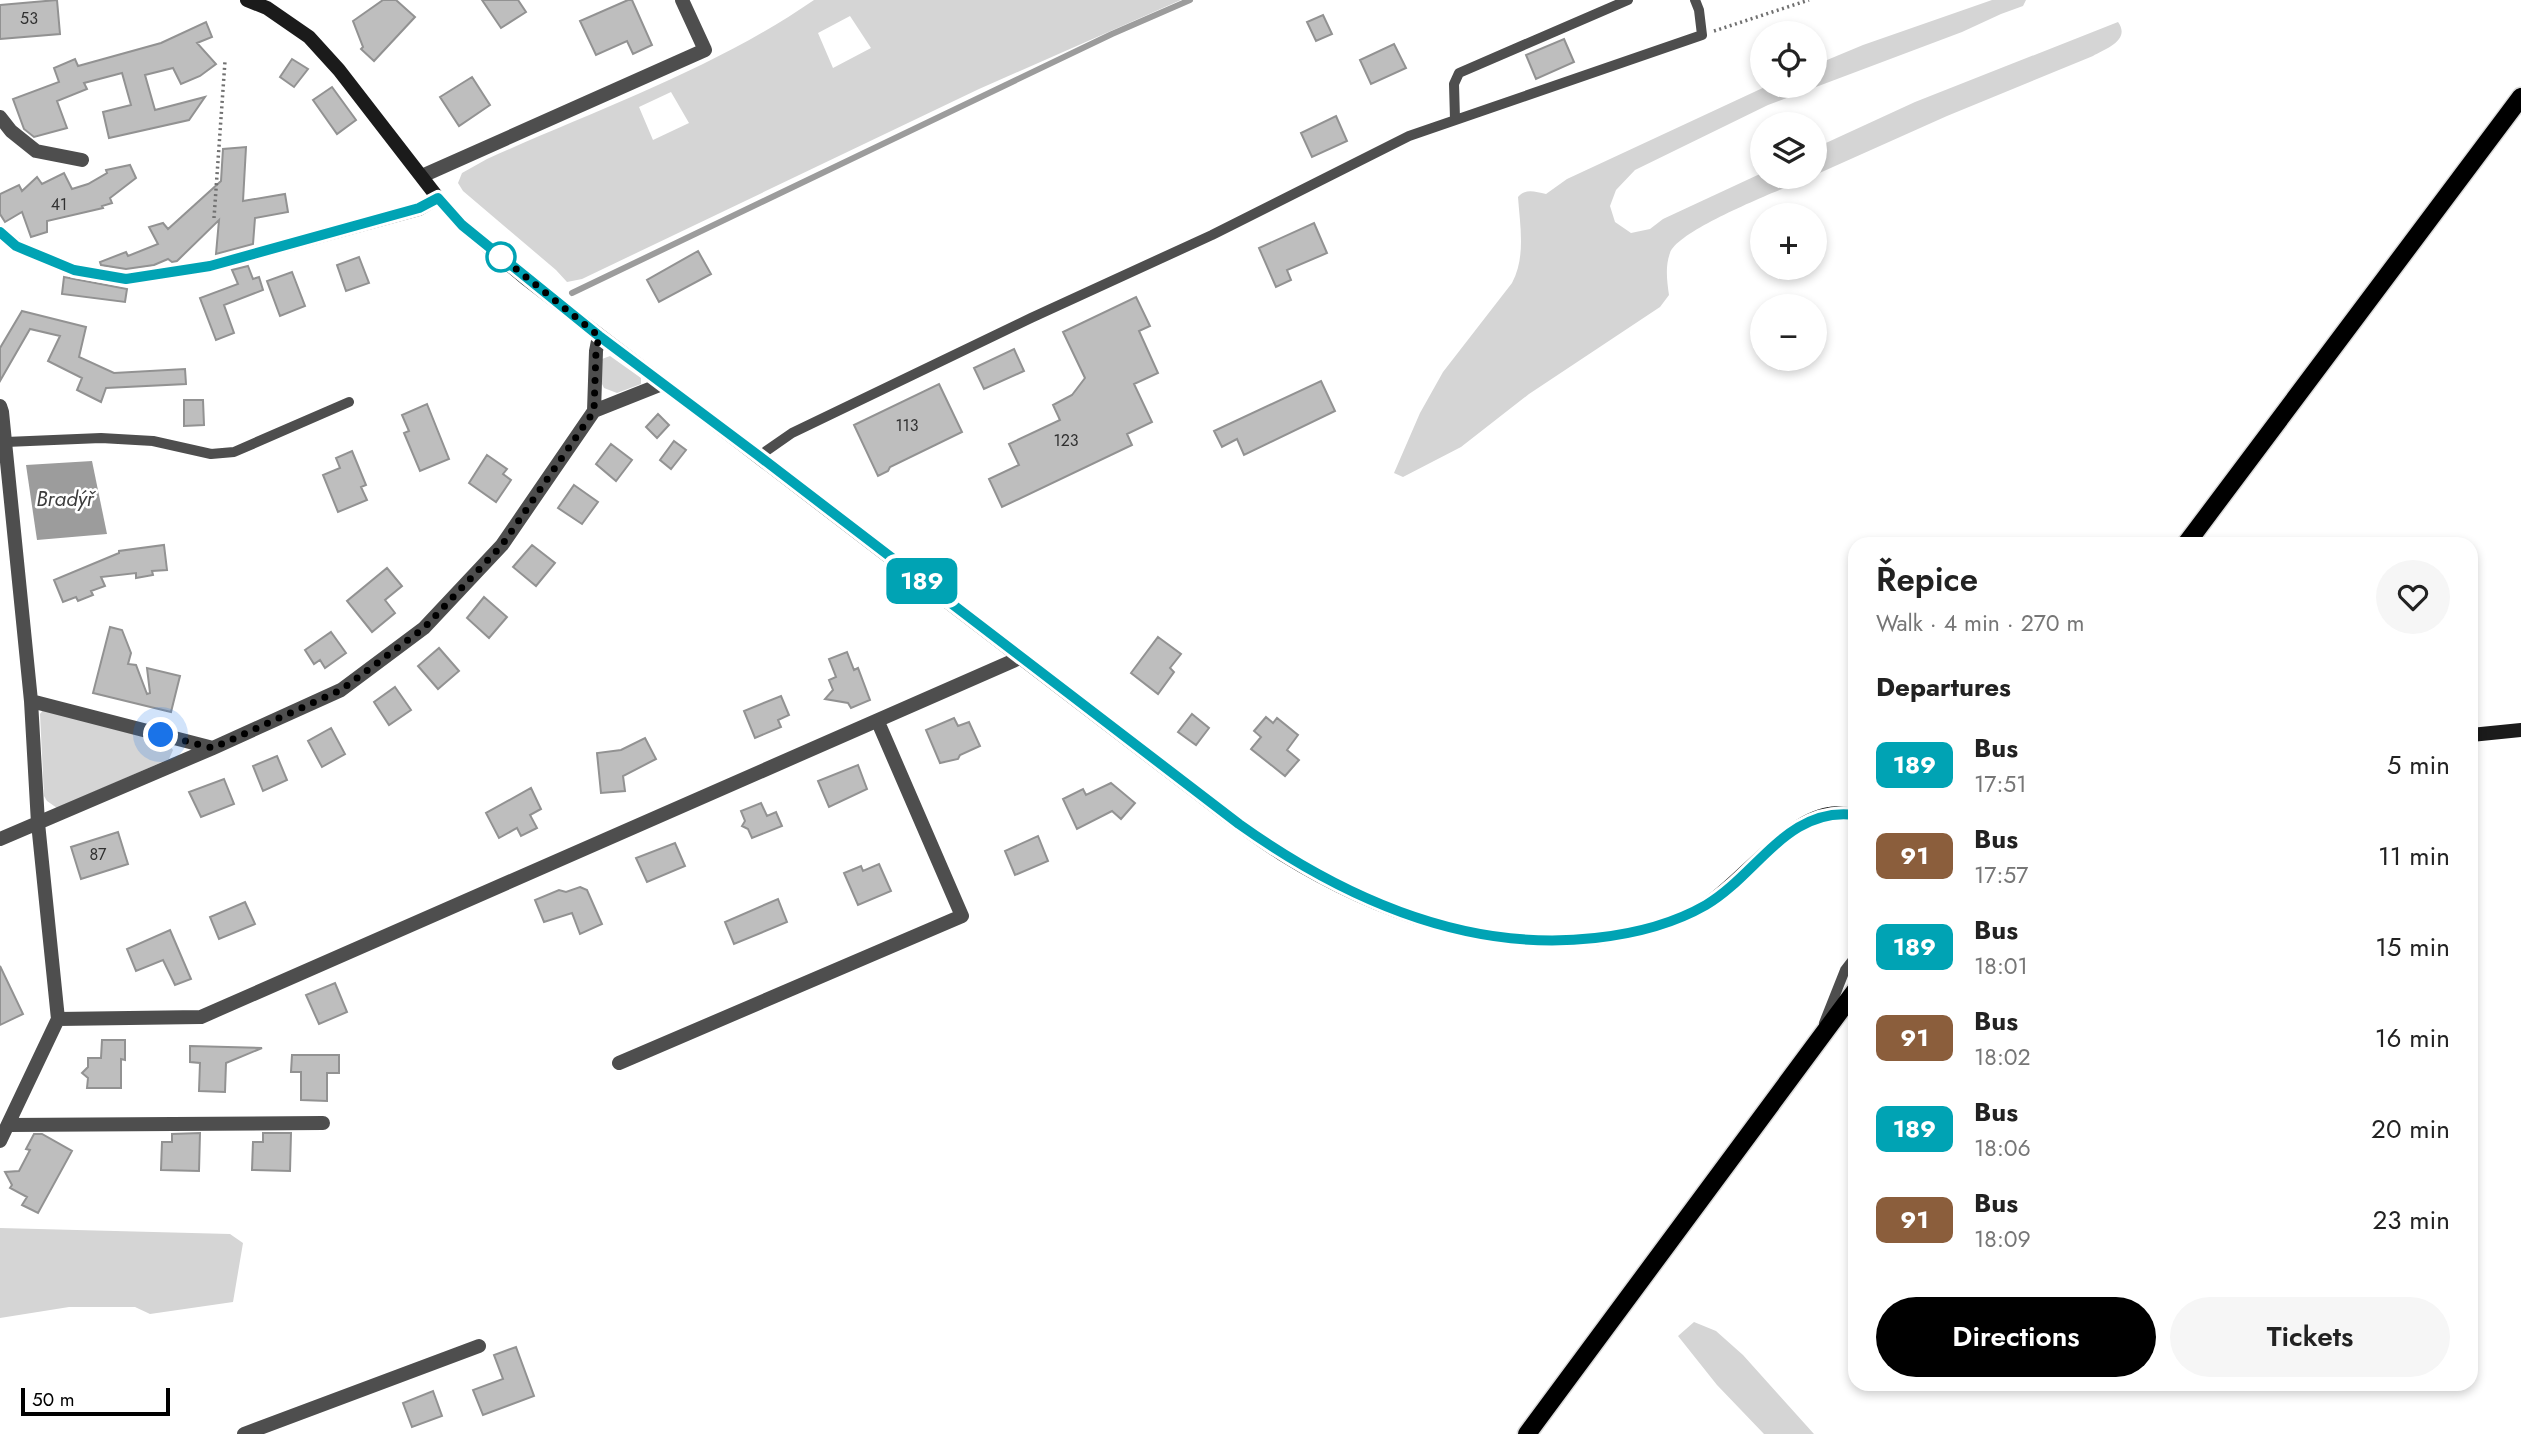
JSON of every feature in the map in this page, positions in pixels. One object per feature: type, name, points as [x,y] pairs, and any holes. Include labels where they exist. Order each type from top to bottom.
[{"type":"main road","points":[[2191,537],[2521,97]]},
{"type":"main road","points":[[1527,1434],[1848,1000]]},
{"type":"street","points":[[247,0],[268,4],[309,37],[339,70],[462,225],[599,336],[1182,782],[1279,852],[1316,875],[1376,904],[1485,936],[1518,940],[1584,939],[1618,935],[1669,921],[1707,904],[1800,826],[1827,814],[1848,815]]},
{"type":"street","points":[[422,176],[705,50],[682,0]]},
{"type":"street","points":[[0,117],[11,131],[36,152],[82,160]]},
{"type":"street","points":[[0,232],[16,246],[74,270],[126,279],[210,266],[419,208],[438,198]]},
{"type":"street","points":[[0,839],[341,690],[424,628],[502,545],[594,411],[599,336]]},
{"type":"street","points":[[594,411],[662,384]]},
{"type":"street","points":[[0,406],[6,442],[31,701],[38,823],[58,1019],[0,1141]]},
{"type":"street","points":[[58,1019],[201,1017],[1022,657]]},
{"type":"street","points":[[31,701],[213,748]]},
{"type":"street","points":[[619,1063],[962,916],[878,722]]},
{"type":"street","points":[[2478,735],[2521,730]]},
{"type":"street","points":[[8,1125],[323,1123]]},
{"type":"street","points":[[244,1434],[479,1346]]},
{"type":"lane","points":[[1455,119],[1454,84],[1459,73],[1628,0]]},
{"type":"lane","points":[[759,456],[792,433],[1031,318],[1212,235],[1409,136],[1702,35],[1695,0]]},
{"type":"lane","points":[[6,442],[114,439],[153,441],[211,454],[234,452],[349,402]]},
{"type":"lane","points":[[1818,1041],[1848,966]]},
{"type":"path","points":[[1702,35],[1809,0]]},
{"type":"path","points":[[214,218],[225,61]]},
{"type":"shaded area","points":[[814,0],[1181,0],[979,89],[582,279],[567,282],[463,191],[458,183],[462,173],[487,159],[655,87],[776,25]],"holes":[[[850,16],[871,48],[833,68],[818,33]],[[671,92],[689,123],[653,140],[639,107]]]},
{"type":"shaded area","points":[[1992,0],[2026,0],[2023,6],[1962,32],[1827,83],[1827,60]]},
{"type":"shaded area","points":[[2118,22],[2121,28],[2119,39],[2115,43],[2093,56],[1947,116],[1827,170],[1827,142],[1915,102]]},
{"type":"shaded area","points":[[1750,94],[1750,98],[1787,98],[1750,112],[1635,170],[1616,190],[1610,206],[1615,222],[1631,233],[1650,229],[1663,219],[1750,179],[1750,189],[1783,189],[1711,221],[1677,243],[1668,258],[1669,295],[1660,307],[1529,394],[1461,447],[1403,477],[1394,473],[1420,413],[1443,372],[1512,283],[1521,252],[1518,197],[1531,191],[1546,194],[1567,179]]},
{"type":"shaded area","points":[[610,356],[641,378],[641,384],[617,393],[604,388],[602,359]]},
{"type":"shaded area","points":[[43,710],[167,743],[173,750],[169,759],[57,808],[44,796],[40,714]]},
{"type":"shaded area","points":[[0,1228],[230,1234],[243,1243],[233,1302],[150,1314],[135,1307],[69,1307],[0,1318]]},
{"type":"shaded area","points":[[1694,1322],[1716,1331],[1743,1355],[1814,1434],[1764,1434],[1717,1385],[1678,1336]]},
{"type":"water","name":"Bradýř","points":[[92,461],[107,534],[37,540],[26,465]]},
{"type":"building","points":[[57,0],[60,34],[0,39],[0,5]]},
{"type":"building","points":[[383,0],[396,0],[415,17],[374,61],[361,49],[363,47],[353,21]]},
{"type":"building","points":[[482,0],[518,0],[526,12],[501,28]]},
{"type":"building","points":[[632,0],[652,45],[633,54],[627,41],[596,55],[580,21]]},
{"type":"building","points":[[1323,15],[1332,34],[1316,41],[1307,22]]},
{"type":"building","points":[[206,22],[212,37],[197,43],[216,64],[200,76],[181,84],[173,68],[145,75],[155,110],[205,97],[189,120],[109,138],[103,112],[131,105],[122,73],[84,83],[87,89],[57,101],[67,128],[34,137],[24,129],[13,99],[59,82],[54,68],[75,59],[78,66],[161,43]]},
{"type":"building","points":[[1564,39],[1574,62],[1536,79],[1526,55]]},
{"type":"building","points":[[1394,44],[1406,68],[1371,84],[1360,60]]},
{"type":"building","points":[[292,59],[308,69],[294,87],[280,77]]},
{"type":"building","points":[[472,77],[490,105],[459,126],[440,97]]},
{"type":"building","points":[[332,87],[356,120],[337,134],[313,100]]},
{"type":"building","points":[[1336,116],[1347,141],[1312,157],[1301,133]]},
{"type":"building","points":[[246,147],[243,201],[285,194],[288,212],[255,218],[253,244],[216,254],[219,220],[177,261],[168,259],[154,265],[126,269],[101,265],[100,262],[126,252],[128,256],[158,244],[149,227],[163,223],[168,229],[221,181],[223,149]]},
{"type":"building","points":[[130,165],[136,178],[110,198],[112,203],[102,206],[103,208],[47,221],[47,232],[31,237],[22,212],[5,222],[0,214],[0,194],[19,185],[22,191],[37,177],[42,184],[64,173],[72,189],[88,184],[107,173],[106,170]]},
{"type":"building","points":[[1314,223],[1327,253],[1287,270],[1291,280],[1276,287],[1259,248]]},
{"type":"building","points":[[698,251],[711,274],[659,302],[647,280]]},
{"type":"building","points":[[359,257],[369,283],[346,291],[337,265]]},
{"type":"building","points":[[248,266],[253,279],[259,277],[263,290],[224,305],[234,333],[216,340],[200,298],[238,284],[232,270]]},
{"type":"building","points":[[292,272],[305,306],[280,316],[267,281]]},
{"type":"building","points":[[64,277],[127,289],[125,302],[62,294]]},
{"type":"building","points":[[1136,297],[1150,326],[1139,331],[1158,373],[1134,384],[1152,422],[1127,434],[1132,445],[1002,507],[989,479],[1019,465],[1009,444],[1060,420],[1053,405],[1072,395],[1085,378],[1063,332]]},
{"type":"building","points":[[22,311],[86,327],[79,357],[114,373],[185,369],[186,384],[106,388],[101,402],[77,390],[82,378],[48,361],[60,336],[30,329],[0,381],[0,348]]},
{"type":"building","points":[[1014,349],[1024,371],[984,389],[974,368]]},
{"type":"building","points":[[1321,381],[1335,411],[1244,455],[1237,439],[1222,447],[1214,431]]},
{"type":"building","points":[[939,384],[962,432],[890,467],[878,476],[854,425]]},
{"type":"building","points":[[184,400],[203,400],[204,425],[184,426]]},
{"type":"building","points":[[427,404],[449,459],[420,471],[404,433],[409,431],[402,415]]},
{"type":"building","points":[[658,414],[669,425],[657,438],[646,427]]},
{"type":"building","points":[[674,441],[686,450],[671,469],[660,460]]},
{"type":"building","points":[[611,444],[632,460],[616,481],[596,464]]},
{"type":"building","points":[[352,451],[366,485],[361,487],[367,500],[338,512],[323,475],[340,468],[336,458]]},
{"type":"building","points":[[487,455],[507,469],[503,474],[511,480],[496,502],[469,483]]},
{"type":"building","points":[[574,485],[598,502],[582,524],[558,508]]},
{"type":"building","points":[[164,545],[167,570],[152,571],[153,575],[136,578],[136,573],[101,577],[105,586],[91,591],[93,595],[78,601],[76,597],[63,602],[54,580],[119,551]]},
{"type":"building","points":[[532,545],[555,563],[536,586],[513,567]]},
{"type":"building","points":[[387,568],[402,586],[385,600],[395,613],[372,632],[347,601]]},
{"type":"building","points":[[484,597],[507,617],[489,638],[467,618]]},
{"type":"building","points":[[110,627],[122,630],[131,653],[128,664],[136,665],[147,694],[150,693],[147,668],[180,676],[171,712],[93,693]]},
{"type":"building","points":[[331,632],[346,653],[325,668],[320,660],[314,664],[305,650]]},
{"type":"building","points":[[1158,637],[1181,654],[1170,668],[1174,672],[1158,694],[1131,673]]},
{"type":"building","points":[[439,648],[459,671],[438,689],[418,666]]},
{"type":"building","points":[[847,652],[854,670],[858,668],[870,700],[851,708],[848,703],[825,699],[833,690],[829,680],[836,677],[829,659]]},
{"type":"building","points":[[395,687],[411,710],[389,725],[374,702]]},
{"type":"building","points":[[781,696],[789,715],[778,720],[781,727],[755,738],[744,711]]},
{"type":"building","points":[[1192,714],[1209,728],[1196,745],[1178,732]]},
{"type":"building","points":[[1266,717],[1273,723],[1277,718],[1298,735],[1287,750],[1299,760],[1285,776],[1251,749],[1261,737],[1254,731]]},
{"type":"building","points":[[954,718],[958,726],[969,722],[980,746],[960,755],[958,759],[940,763],[926,730]]},
{"type":"building","points":[[331,728],[345,754],[322,767],[308,741]]},
{"type":"building","points":[[645,738],[656,759],[623,776],[625,791],[601,793],[597,753],[621,750]]},
{"type":"building","points":[[277,756],[287,780],[263,791],[253,766]]},
{"type":"building","points":[[858,765],[867,789],[829,807],[818,781]]},
{"type":"building","points":[[224,779],[234,804],[201,817],[189,792]]},
{"type":"building","points":[[1111,783],[1135,803],[1121,819],[1112,811],[1077,829],[1063,799],[1083,789],[1086,795]]},
{"type":"building","points":[[531,788],[541,809],[530,815],[537,828],[521,836],[517,828],[499,838],[486,813]]},
{"type":"building","points":[[761,803],[767,816],[776,812],[782,826],[752,838],[748,829],[742,826],[745,821],[741,811]]},
{"type":"building","points":[[118,832],[128,864],[81,879],[71,847]]},
{"type":"building","points":[[1038,836],[1048,861],[1015,875],[1005,851]]},
{"type":"building","points":[[675,843],[685,866],[647,882],[636,858]]},
{"type":"building","points":[[879,864],[891,891],[858,905],[844,873],[861,866],[863,871]]},
{"type":"building","points":[[580,887],[587,890],[602,924],[580,934],[572,913],[544,922],[535,900],[559,890],[566,892]]},
{"type":"building","points":[[778,899],[787,922],[734,944],[725,922]]},
{"type":"building","points":[[245,902],[255,924],[219,939],[210,917]]},
{"type":"building","points":[[170,930],[191,979],[175,985],[163,960],[136,971],[127,949]]},
{"type":"building","points":[[0,966],[23,1014],[0,1025]]},
{"type":"building","points":[[335,983],[347,1012],[319,1024],[306,995]]},
{"type":"building","points":[[102,1040],[125,1040],[125,1060],[121,1059],[121,1088],[87,1088],[88,1078],[82,1073],[88,1067],[88,1058],[101,1058]]},
{"type":"building","points":[[190,1046],[262,1048],[226,1063],[225,1092],[199,1091],[200,1063],[190,1062]]},
{"type":"building","points":[[292,1055],[339,1055],[339,1073],[327,1073],[327,1101],[301,1100],[301,1072],[291,1072]]},
{"type":"building","points":[[200,1133],[199,1171],[161,1170],[162,1142],[172,1142],[172,1134]]},
{"type":"building","points":[[263,1133],[291,1133],[290,1171],[252,1170],[253,1142],[263,1142]]},
{"type":"building","points":[[34,1134],[42,1134],[72,1151],[38,1213],[22,1205],[27,1197],[10,1188],[12,1185],[5,1172],[19,1171],[30,1150],[26,1149]]},
{"type":"building","points":[[516,1347],[534,1396],[483,1415],[473,1390],[503,1379],[494,1355]]},
{"type":"building","points":[[433,1391],[442,1416],[412,1427],[403,1403]]},
{"type":"waterway","points":[[572,293],[1112,34],[1190,0]]},
{"type":"bus line","name":"189","points":[[0,232],[16,246],[74,270],[112,279],[126,279],[210,266],[419,208],[438,198],[462,225],[599,336],[1182,782],[1279,852],[1316,875],[1376,904],[1413,917],[1485,936],[1518,940],[1584,939],[1644,929],[1688,914],[1707,904],[1800,826],[1827,814],[1848,814]]},
{"type":"route","points":[[161,735],[213,748],[341,690],[424,628],[502,545],[594,411],[599,336],[494,251],[501,257]]}]
